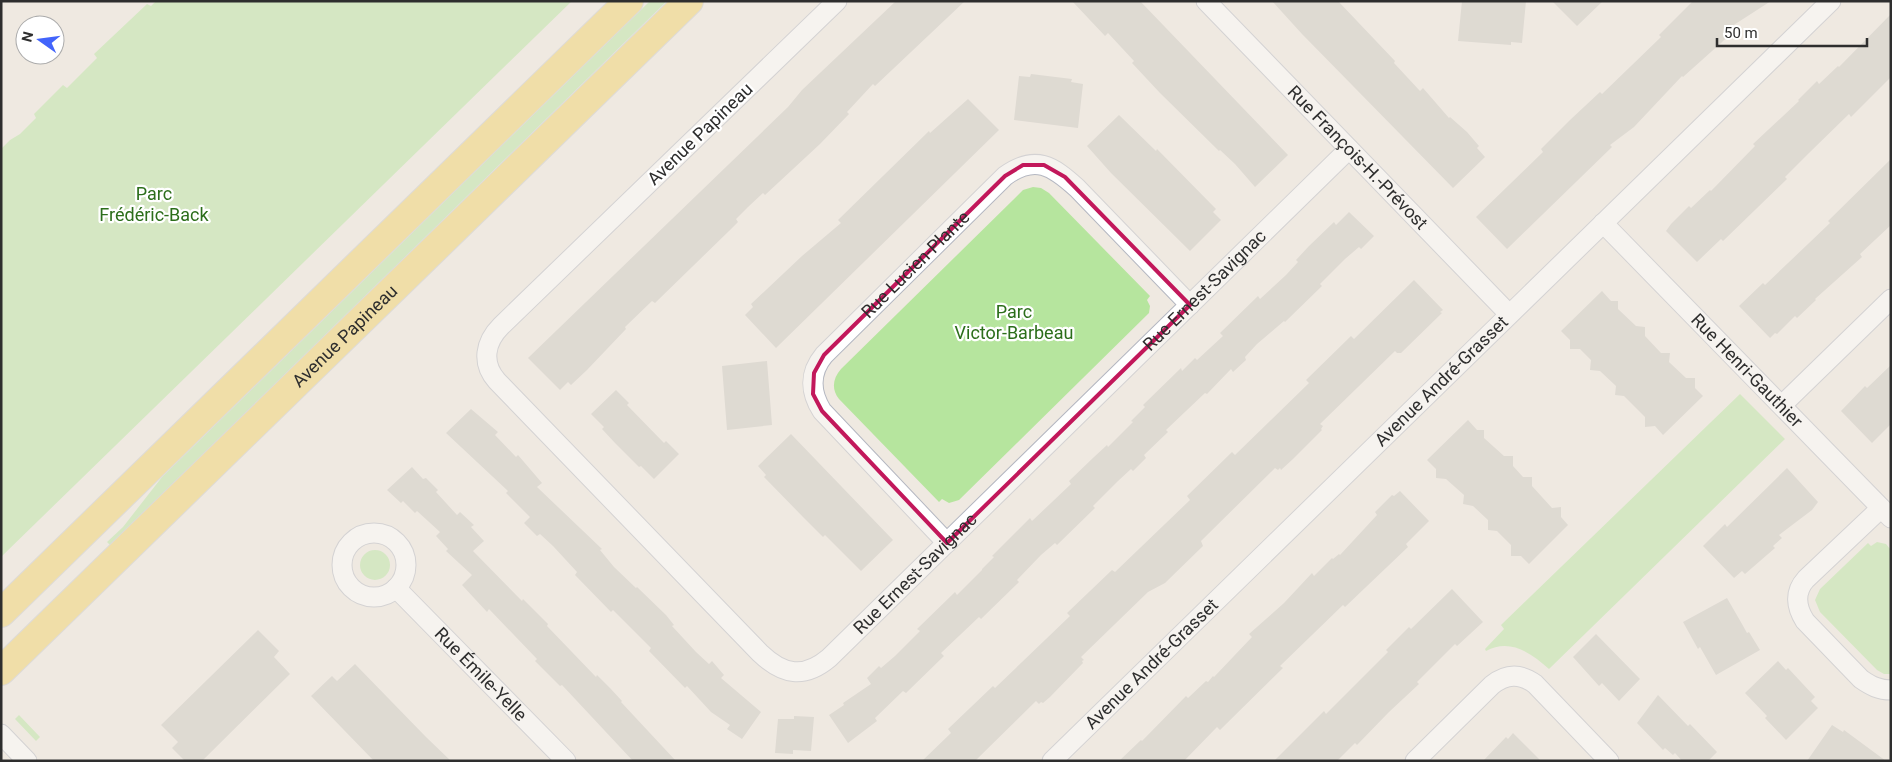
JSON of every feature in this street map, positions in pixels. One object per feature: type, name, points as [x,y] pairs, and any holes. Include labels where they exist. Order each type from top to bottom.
[{"type":"main road","points":[[1,614],[629,1]]},
{"type":"main road","name":"Avenue Papineau","points":[[1,671],[689,1]]},
{"type":"street","name":"Avenue Papineau","points":[[486,355],[489,342],[501,326],[837,1]]},
{"type":"street","name":"Rue François-H.-Prévost","points":[[1206,1],[1509,314]]},
{"type":"street","name":"Avenue André-Grasset","points":[[1052,761],[1831,1]]},
{"type":"street","name":"Rue Ernest-Savignac","points":[[486,355],[490,372],[497,381],[760,653],[770,662],[784,670],[804,671],[822,664],[1349,149]]},
{"type":"street","name":"Rue Lucien-Plante","points":[[947,543],[822,411],[814,394],[812,380],[816,366],[824,355],[984,196],[1005,176],[1017,168],[1030,164],[1050,167],[1077,188],[1190,305]]},
{"type":"street","name":"Rue Henri-Gauthier","points":[[1603,223],[1886,513]]},
{"type":"street","points":[[1782,405],[1891,299]]},
{"type":"street","points":[[1886,513],[1806,579],[1800,588],[1797,599],[1799,610],[1805,621],[1861,679],[1872,686],[1883,690],[1891,690]]},
{"type":"street","name":"Rue Émile-Yelle","points":[[396,588],[566,761]]},
{"type":"street","points":[[1415,761],[1492,685],[1503,677],[1514,675],[1525,678],[1535,684],[1609,761]]},
{"type":"street","points":[[1,734],[27,761]]},
{"type":"highlighted area","points":[[1023,165],[1044,165],[1065,177],[1190,305],[947,543],[822,411],[813,394],[814,373],[824,355],[1005,176]]},
{"type":"green space","name":"Parc Frédéric-Back","points":[[156,1],[572,1],[1,557],[1,149],[36,118],[34,114],[63,85],[67,88],[97,58],[94,54],[147,4],[151,6]]},
{"type":"green space","points":[[650,1],[667,1],[110,545],[107,542],[123,527],[162,477]]},
{"type":"green space","name":"Parc Victor-Barbeau","points":[[1033,187],[1041,188],[1049,193],[1150,296],[1147,300],[1150,306],[1149,313],[959,500],[949,503],[942,499],[939,502],[839,399],[834,387],[836,376],[1023,190]]},
{"type":"green space","points":[[1740,394],[1785,439],[1549,669],[1520,649],[1503,646],[1486,651],[1485,649],[1504,629],[1501,625]]},
{"type":"green space","points":[[1877,542],[1886,544],[1891,550],[1891,674],[1884,674],[1877,670],[1820,612],[1815,600],[1820,589],[1868,543],[1871,546]]},
{"type":"green space","points":[[375,550],[386,554],[390,565],[386,576],[375,580],[364,576],[360,565],[364,554]]},
{"type":"green space","points":[[19,715],[40,737],[36,741],[15,719]]},
{"type":"building","points":[[896,1],[965,1],[875,86],[873,84],[847,112],[849,114],[820,144],[765,195],[763,193],[748,207],[736,219],[738,222],[655,303],[652,301],[625,327],[626,329],[587,370],[571,385],[568,382],[560,390],[528,358],[788,107],[802,90]]},
{"type":"building","points":[[1072,1],[1140,1],[1288,155],[1255,187],[1235,164],[1219,151],[1160,93],[1132,63],[1134,61],[1108,33],[1105,36]]},
{"type":"building","points":[[1272,1],[1338,1],[1395,61],[1394,63],[1420,91],[1423,88],[1449,118],[1467,132],[1479,146],[1477,148],[1485,157],[1453,188]]},
{"type":"building","points":[[1462,1],[1526,1],[1522,43],[1511,42],[1511,45],[1458,41]]},
{"type":"building","points":[[1552,1],[1603,1],[1577,26]]},
{"type":"building","points":[[1693,1],[1771,1],[1726,30],[1730,34],[1682,76],[1634,127],[1610,145],[1612,147],[1507,249],[1476,217],[1543,152],[1541,149],[1570,120],[1600,92],[1602,94],[1661,37],[1659,35]]},
{"type":"building","points":[[1891,14],[1891,77],[1851,117],[1849,114],[1809,153],[1785,177],[1787,179],[1723,241],[1721,239],[1697,262],[1666,231],[1671,224],[1689,206],[1691,208],[1711,191],[1755,146],[1753,144],[1799,101],[1817,81],[1819,84],[1839,67]]},
{"type":"building","points":[[1031,74],[1072,79],[1071,82],[1083,84],[1078,128],[1014,120],[1019,76],[1030,77]]},
{"type":"building","points":[[968,99],[999,130],[776,348],[745,315],[753,307],[751,304],[802,256],[841,223],[838,220],[929,131],[930,133]]},
{"type":"building","points":[[1119,115],[1156,151],[1157,149],[1216,209],[1213,212],[1221,220],[1190,251],[1111,173],[1087,146]]},
{"type":"building","points":[[1891,159],[1891,225],[1860,254],[1862,257],[1815,299],[1797,318],[1795,316],[1777,334],[1775,333],[1770,338],[1739,306],[1763,283],[1765,285],[1830,223],[1828,221]]},
{"type":"building","points":[[1349,212],[1374,236],[1361,249],[1359,247],[1345,259],[1320,284],[1322,286],[1285,322],[1257,344],[1245,357],[1246,360],[1233,372],[1231,369],[1207,394],[1205,393],[1166,430],[1168,432],[1144,455],[1146,458],[1133,471],[1131,469],[1118,481],[1093,506],[1095,508],[1057,545],[1055,543],[1041,555],[1017,580],[1019,582],[981,619],[979,617],[941,653],[944,656],[906,693],[903,691],[875,718],[877,721],[848,743],[829,715],[871,684],[867,678],[879,666],[881,668],[895,656],[920,631],[917,629],[955,592],[957,595],[1030,518],[1032,521],[1071,484],[1069,481],[1133,422],[1131,421],[1145,407],[1143,405],[1181,368],[1182,371],[1195,358],[1197,360],[1223,336],[1220,333],[1258,296],[1260,299],[1286,275],[1298,262],[1296,260],[1334,222],[1336,225]]},
{"type":"building","points":[[1414,280],[1443,310],[1440,312],[1442,313],[1401,353],[1395,351],[1320,424],[1323,426],[1322,430],[1293,459],[1281,470],[1280,468],[1278,470],[1275,468],[1201,541],[1203,546],[1165,583],[1148,592],[1081,657],[1084,660],[1082,661],[1083,663],[1050,697],[1043,703],[1039,704],[1036,701],[975,761],[922,761],[951,733],[948,729],[993,686],[995,688],[1070,616],[1067,613],[1112,570],[1115,572],[1190,500],[1187,496],[1232,452],[1235,455],[1309,383],[1306,380],[1351,336],[1354,339]]},
{"type":"building","points":[[1602,291],[1611,301],[1618,301],[1618,309],[1636,326],[1645,327],[1645,336],[1661,353],[1670,353],[1669,362],[1686,378],[1695,378],[1695,388],[1703,396],[1663,435],[1655,426],[1645,427],[1645,417],[1624,396],[1615,395],[1616,386],[1600,371],[1590,370],[1591,360],[1580,349],[1570,349],[1570,340],[1561,331]]},
{"type":"building","points":[[767,361],[772,425],[727,430],[722,366]]},
{"type":"building","points":[[1891,365],[1891,424],[1872,443],[1841,411],[1865,386],[1867,388]]},
{"type":"building","points":[[616,390],[629,403],[627,405],[664,443],[666,441],[679,454],[654,479],[615,443],[602,429],[604,427],[591,414]]},
{"type":"building","points":[[471,409],[498,432],[495,435],[516,457],[518,455],[542,483],[537,487],[602,549],[600,550],[614,567],[666,615],[674,625],[672,626],[696,652],[709,664],[712,661],[724,675],[721,678],[761,712],[742,739],[727,729],[730,725],[711,712],[687,686],[685,688],[649,651],[651,648],[613,610],[611,612],[575,575],[577,572],[553,546],[540,534],[537,536],[524,523],[530,517],[506,493],[508,491],[446,433]]},
{"type":"building","points":[[1468,420],[1477,430],[1484,430],[1484,438],[1504,456],[1513,456],[1513,466],[1523,477],[1532,477],[1532,486],[1552,508],[1561,507],[1561,517],[1568,525],[1529,564],[1521,556],[1511,556],[1511,545],[1497,531],[1488,530],[1488,520],[1473,506],[1463,504],[1464,495],[1446,479],[1436,478],[1436,469],[1427,460]]},
{"type":"building","points":[[791,434],[893,540],[861,571],[825,535],[823,537],[803,517],[764,477],[766,475],[758,466]]},
{"type":"building","points":[[412,467],[423,479],[426,478],[438,490],[436,492],[457,515],[460,512],[474,525],[471,527],[484,541],[473,551],[522,601],[523,599],[548,624],[547,626],[596,677],[597,675],[610,688],[676,761],[633,761],[562,685],[560,686],[535,661],[537,659],[489,609],[487,612],[462,585],[472,575],[446,551],[448,549],[436,536],[440,532],[417,511],[415,513],[403,501],[401,503],[387,490]]},
{"type":"building","points":[[1787,468],[1818,502],[1812,510],[1779,535],[1782,538],[1773,546],[1775,548],[1745,574],[1742,571],[1734,578],[1703,546],[1725,524],[1727,527]]},
{"type":"building","points":[[1400,491],[1429,521],[1406,544],[1408,547],[1345,607],[1343,605],[1280,666],[1283,668],[1220,730],[1217,727],[1184,761],[1119,761],[1142,741],[1186,696],[1188,698],[1206,681],[1208,682],[1214,677],[1252,637],[1249,634],[1284,603],[1312,573],[1314,576],[1332,558],[1340,555],[1377,515],[1375,512],[1392,495],[1394,496]]},
{"type":"building","points":[[1452,589],[1483,622],[1457,646],[1455,644],[1417,682],[1419,684],[1357,745],[1355,743],[1337,761],[1274,761],[1324,711],[1326,714],[1388,652],[1386,650],[1409,627],[1411,629]]},
{"type":"building","points":[[1727,598],[1747,633],[1749,632],[1760,650],[1716,675],[1700,647],[1698,649],[1683,622]]},
{"type":"building","points":[[258,630],[279,651],[274,657],[290,674],[202,761],[185,761],[172,748],[178,742],[161,725]]},
{"type":"building","points":[[1596,634],[1640,679],[1619,701],[1602,683],[1599,686],[1573,657]]},
{"type":"building","points":[[1778,661],[1786,670],[1788,668],[1815,697],[1811,701],[1818,708],[1786,740],[1745,693]]},
{"type":"building","points":[[355,664],[451,761],[374,761],[311,696],[332,676],[337,681]]},
{"type":"building","points":[[1658,695],[1717,752],[1708,761],[1682,761],[1675,753],[1673,755],[1665,748],[1663,750],[1637,723]]},
{"type":"building","points":[[794,716],[814,717],[811,751],[793,750],[793,754],[775,753],[778,719],[794,719]]},
{"type":"building","points":[[1832,725],[1843,732],[1844,730],[1886,761],[1807,761]]},
{"type":"building","points":[[1513,733],[1541,761],[1483,761],[1506,737],[1508,739]]}]
